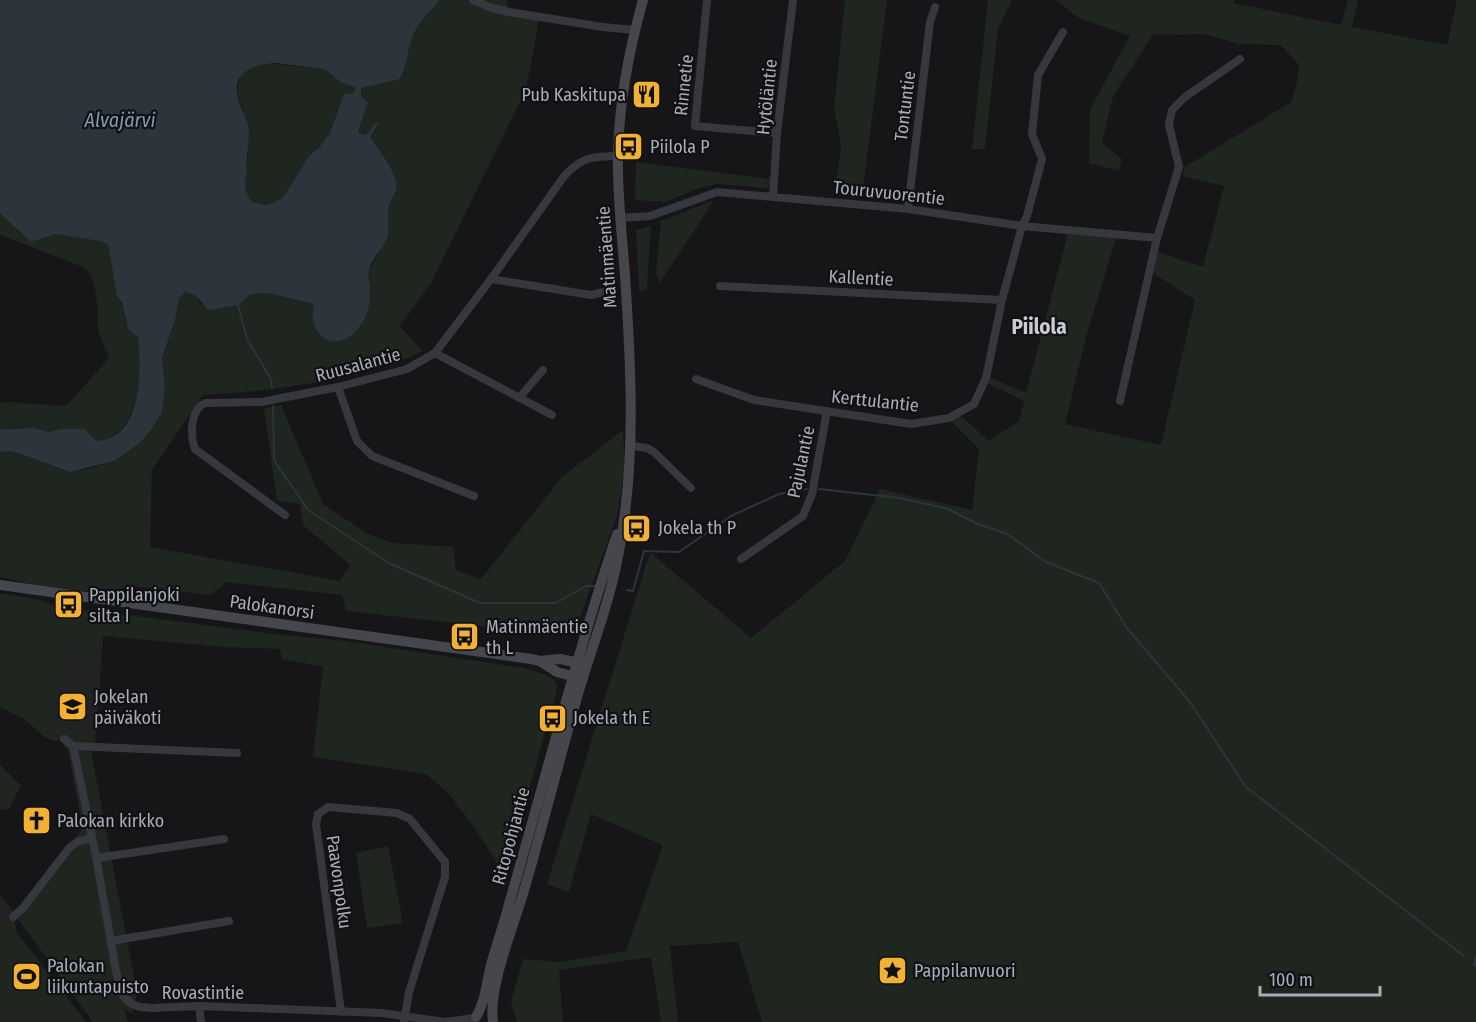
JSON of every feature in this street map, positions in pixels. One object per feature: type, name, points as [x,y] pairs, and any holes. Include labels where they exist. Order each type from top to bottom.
[{"type":"main road","name":"Matinmäentie","points":[[582,663],[602,578],[624,514],[632,446],[629,340],[618,156],[622,97],[635,30],[644,0]]},
{"type":"main road","name":"Palokanorsi","points":[[0,585],[540,661],[560,659],[582,663]]},
{"type":"main road","name":"Palokanorsi","points":[[540,661],[553,670],[578,677]]},
{"type":"main road","name":"Ritopohjantie","points":[[473,1019],[483,1003],[491,965],[582,663]]},
{"type":"main road","name":"Ritopohjantie","points":[[493,1022],[492,1007],[496,985],[525,887],[578,677]]},
{"type":"main road","points":[[473,1019],[486,1016],[493,1022]]},
{"type":"street","points":[[473,0],[492,9],[635,30]]},
{"type":"street","name":"Rinnetie","points":[[707,0],[694,126],[777,133]]},
{"type":"street","name":"Hytöläntie","points":[[772,197],[777,133],[793,0]]},
{"type":"street","name":"Tontuntie","points":[[908,209],[930,22],[935,7]]},
{"type":"street","name":"Kerttulantie","points":[[696,379],[754,400],[911,424],[949,418],[974,404],[986,378],[1002,300],[1041,159],[1032,134],[1038,75],[1063,32]]},
{"type":"street","points":[[1120,401],[1157,238],[1179,167],[1169,125],[1172,110],[1185,97],[1240,59]]},
{"type":"street","name":"Ruusalantie","points":[[285,514],[195,449],[191,437],[199,406],[205,403],[261,402],[338,387],[407,369],[435,353],[575,164],[592,157],[618,156]]},
{"type":"street","name":"Touruvuorentie","points":[[621,218],[650,216],[717,192],[908,209],[1022,226],[1157,238]]},
{"type":"street","points":[[491,279],[591,295],[613,290]]},
{"type":"street","name":"Kallentie","points":[[720,286],[1002,300]]},
{"type":"street","points":[[435,353],[552,415]]},
{"type":"street","points":[[519,398],[543,370]]},
{"type":"street","points":[[338,387],[357,441],[372,456],[474,496]]},
{"type":"street","name":"Pajulantie","points":[[741,559],[803,516],[812,494],[826,411]]},
{"type":"street","points":[[632,446],[647,448],[654,452],[691,488]]},
{"type":"street","points":[[64,739],[73,746],[237,753]]},
{"type":"street","name":"Rovastintie","points":[[73,746],[97,858],[116,971],[123,996],[132,1004],[153,1008],[199,1006],[342,1012],[445,1022],[473,1019]]},
{"type":"street","name":"Paavonpolku","points":[[342,1012],[316,824],[318,814],[328,807],[397,813],[410,819],[445,862],[445,877],[409,992],[404,1019]]},
{"type":"street","points":[[13,917],[23,908],[70,847],[79,841],[92,838]]},
{"type":"street","points":[[97,858],[224,839]]},
{"type":"street","points":[[111,941],[229,921]]},
{"type":"street","points":[[199,1006],[201,1022]]},
{"type":"shaded area","points":[[438,0],[507,0],[508,8],[540,14],[526,90],[431,283],[400,326],[422,351],[393,363],[322,381],[263,390],[203,395],[152,470],[150,547],[340,581],[350,565],[303,525],[300,504],[277,501],[264,408],[281,405],[323,504],[368,534],[393,543],[453,547],[456,570],[481,579],[562,477],[623,430],[625,467],[617,516],[578,623],[572,631],[562,635],[346,611],[342,595],[226,582],[211,595],[131,586],[107,594],[36,585],[0,577],[0,452],[18,453],[60,469],[80,471],[114,461],[140,443],[165,386],[162,358],[175,320],[179,298],[186,292],[196,296],[200,304],[238,305],[251,294],[267,293],[310,303],[314,306],[371,299],[369,270],[387,237],[368,139],[375,123],[368,133],[363,135],[358,132],[368,102],[361,96],[361,88],[400,79],[414,33]]},
{"type":"shaded area","points":[[845,0],[887,0],[862,196],[835,195],[841,146],[834,108]]},
{"type":"shaded area","points":[[988,0],[1012,0],[998,29],[985,149],[972,149]]},
{"type":"shaded area","points":[[1056,0],[1234,0],[1234,3],[1341,25],[1348,0],[1358,0],[1352,27],[1447,45],[1457,0],[1476,0],[1476,1022],[762,1022],[738,942],[670,946],[678,1022],[661,1022],[651,957],[559,970],[563,1022],[517,1022],[511,1002],[523,959],[559,962],[626,951],[663,845],[591,814],[569,892],[547,884],[650,552],[751,638],[845,561],[880,489],[972,510],[979,449],[950,420],[959,414],[989,441],[1019,421],[1024,401],[987,383],[989,377],[1026,393],[1068,233],[1116,238],[1086,337],[1065,424],[1161,445],[1195,300],[1153,273],[1158,252],[1203,267],[1224,186],[1183,176],[1185,167],[1291,102],[1297,83],[1299,65],[1281,45],[1239,44],[1204,34],[1153,35],[1113,96],[1102,143],[1122,159],[1119,171],[1089,163],[1090,109],[1130,36],[1079,18]]},
{"type":"shaded area","points":[[266,63],[324,69],[342,83],[355,86],[354,93],[344,94],[342,102],[344,112],[294,194],[265,205],[252,202],[247,195],[245,179],[248,146],[244,112],[237,94],[241,74],[255,65]]},
{"type":"shaded area","points":[[636,162],[770,179],[770,183],[766,188],[716,184],[699,188],[665,202],[635,200]]},
{"type":"shaded area","points":[[714,200],[660,283],[656,272],[661,221]]},
{"type":"shaded area","points":[[0,204],[31,242],[56,234],[108,244],[117,296],[128,326],[138,341],[140,370],[130,417],[121,429],[110,437],[96,441],[85,429],[62,429],[48,432],[19,427],[0,430],[0,403],[66,406],[109,358],[98,331],[98,309],[94,283],[86,268],[0,235]]},
{"type":"shaded area","points":[[651,226],[647,290],[639,291],[636,230]]},
{"type":"shaded area","points":[[0,593],[40,600],[71,611],[90,610],[345,641],[523,668],[547,675],[555,681],[556,694],[507,867],[497,863],[449,794],[426,774],[313,757],[323,667],[282,659],[280,649],[224,647],[103,636],[43,639],[100,639],[98,662],[94,662],[93,669],[81,667],[82,652],[77,649],[63,651],[59,701],[63,704],[77,703],[80,685],[91,686],[88,703],[84,709],[77,708],[75,728],[69,727],[30,684],[7,669],[31,647],[5,669],[29,685],[68,729],[96,738],[91,751],[137,993],[132,1014],[124,1008],[128,1022],[93,1022],[15,915],[16,931],[86,1022],[0,1022],[0,929],[15,914],[83,828],[68,752],[61,739],[57,741],[46,738],[24,719],[0,707]]},
{"type":"shaded area","name":"Jokelan päiväkoti","points":[[103,636],[96,738],[68,729],[29,685],[5,669],[39,639]]},
{"type":"shaded area","points":[[0,765],[21,785],[8,810],[0,809]]},
{"type":"shaded area","points":[[388,846],[403,923],[367,928],[356,853]]},
{"type":"shaded area","points":[[0,894],[15,914],[0,929]]},
{"type":"water","name":"Alvajärvi","points":[[0,0],[438,0],[414,33],[400,79],[361,88],[361,96],[368,102],[358,132],[363,135],[368,133],[375,123],[379,122],[370,137],[388,163],[395,178],[396,190],[388,208],[387,238],[369,270],[370,291],[366,314],[356,331],[348,338],[331,341],[318,333],[314,325],[314,306],[310,303],[267,293],[251,294],[238,305],[208,310],[196,296],[186,292],[179,298],[175,320],[162,358],[165,386],[162,412],[140,443],[114,461],[70,472],[18,453],[0,452],[0,430],[3,429],[33,428],[48,432],[62,429],[85,429],[96,441],[111,437],[123,429],[131,416],[136,401],[139,368],[138,338],[128,328],[122,303],[117,296],[108,244],[56,234],[31,242],[0,213]],"holes":[[[276,63],[324,69],[342,83],[355,87],[354,93],[344,94],[330,133],[319,148],[309,156],[283,198],[265,205],[252,202],[246,188],[249,131],[237,92],[240,77],[251,68]]]},
{"type":"waterway","points":[[238,305],[247,339],[271,379],[272,388]]},
{"type":"waterway","points":[[273,406],[274,460],[308,510],[389,563],[480,603],[556,603],[586,586],[595,586]]},
{"type":"waterway","points":[[627,590],[633,591],[644,551],[679,552],[731,516],[779,494],[807,489]]},
{"type":"waterway","points":[[819,489],[900,498],[948,509],[978,524],[1007,534],[1046,562],[1099,583],[1127,628],[1190,702],[1246,787],[1464,956]]},
{"type":"waterway","points":[[1476,958],[1474,964],[1476,966]]},
{"type":"place","name":"Pub Kaskitupa","points":[[647,95]]},
{"type":"place","name":"Piilola P","points":[[629,147]]},
{"type":"place","name":"Jokela th P","points":[[637,528]]},
{"type":"place","name":"Pappilanjoki silta I","points":[[68,605]]},
{"type":"place","name":"Matinmäentie th L","points":[[465,637]]},
{"type":"place","name":"Jokelan päiväkoti","points":[[73,707]]},
{"type":"place","name":"Jokela th E","points":[[552,718]]},
{"type":"place","name":"Palokan kirkko","points":[[36,821]]},
{"type":"place","name":"Pappilanvuori","points":[[893,971]]},
{"type":"place","name":"Palokan liikuntapuisto","points":[[26,976]]},
{"type":"district","name":"Piilola","points":[[1039,327]]}]
